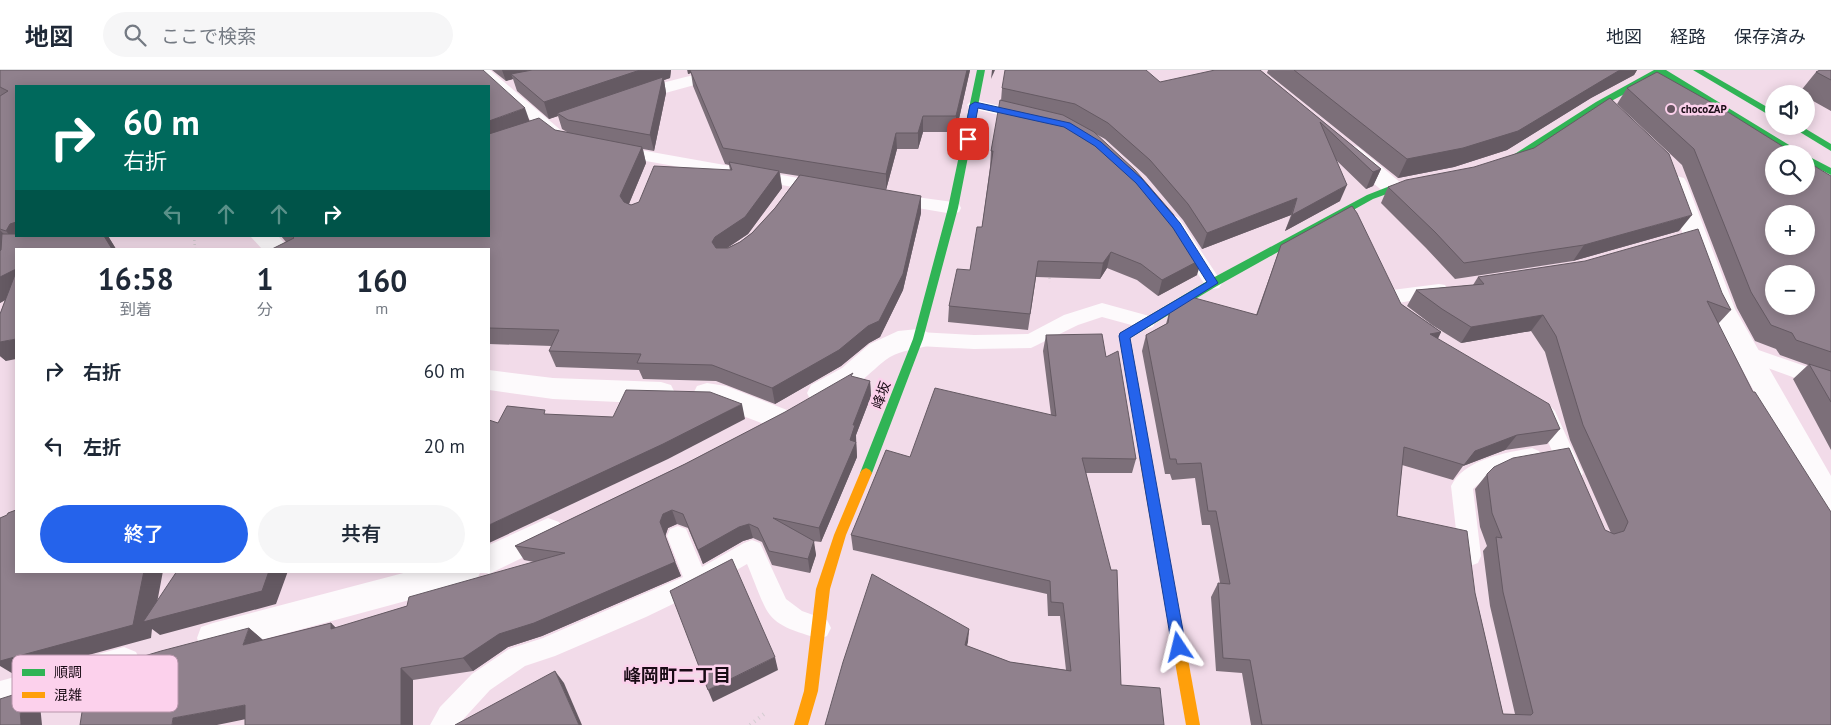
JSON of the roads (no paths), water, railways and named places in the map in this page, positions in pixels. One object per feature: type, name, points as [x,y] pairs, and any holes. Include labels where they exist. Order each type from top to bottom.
[{"type":"main road","name":"峰坂","points":[[800,725],[812,691],[823,589],[840,535],[880,444],[918,339],[953,208],[981,70]]},
{"type":"main road","points":[[1482,168],[1516,157],[1602,103],[1660,70],[1785,145]]},
{"type":"main road","points":[[1698,70],[1765,109]]},
{"type":"main road","points":[[1809,135],[1831,148]]},
{"type":"main road","points":[[1815,163],[1831,172]]},
{"type":"main road","points":[[1193,725],[1124,336],[1213,283],[1370,197],[1393,188],[1438,180]]},
{"type":"street","points":[[1602,103],[1622,122]]},
{"type":"street","points":[[1332,137],[1393,188]]},
{"type":"street","points":[[1662,160],[1669,166],[1685,237],[1722,309],[1831,503]]},
{"type":"street","points":[[263,237],[277,248]]},
{"type":"street","points":[[744,435],[852,375],[879,351],[898,341],[918,339]]},
{"type":"street","points":[[490,380],[509,384],[591,391],[716,394],[777,418]]},
{"type":"street","points":[[490,560],[576,518]]},
{"type":"street","points":[[187,645],[457,573]]},
{"type":"lane","points":[[481,70],[545,126],[567,142]]},
{"type":"lane","points":[[628,100],[661,88],[732,70]]},
{"type":"lane","points":[[502,88],[520,85]]},
{"type":"lane","points":[[975,105],[1040,119]]},
{"type":"lane","points":[[527,134],[564,120]]},
{"type":"lane","points":[[601,148],[836,189]]},
{"type":"lane","points":[[651,177],[658,159]]},
{"type":"lane","points":[[786,197],[797,183]]},
{"type":"lane","points":[[875,196],[953,208]]},
{"type":"lane","points":[[1164,210],[1176,225],[1213,283]]},
{"type":"lane","points":[[1345,211],[1358,226]]},
{"type":"lane","points":[[1384,280],[1396,305],[1455,288]]},
{"type":"lane","points":[[918,339],[974,342],[1031,341],[1071,320],[1102,310],[1146,322]]},
{"type":"lane","points":[[1747,354],[1831,384]]},
{"type":"lane","points":[[1533,400],[1548,417],[1578,486]]},
{"type":"lane","points":[[1473,578],[1462,486],[1472,474],[1506,461],[1563,452]]},
{"type":"lane","points":[[678,536],[696,582]]},
{"type":"lane","points":[[443,725],[481,682],[518,657],[546,648],[696,582],[752,550],[778,607],[794,619],[819,628]]},
{"type":"place","name":"chocoZAP","points":[[1671,109]]},
{"type":"district","name":"峰岡町二丁目","points":[[677,675]]}]
